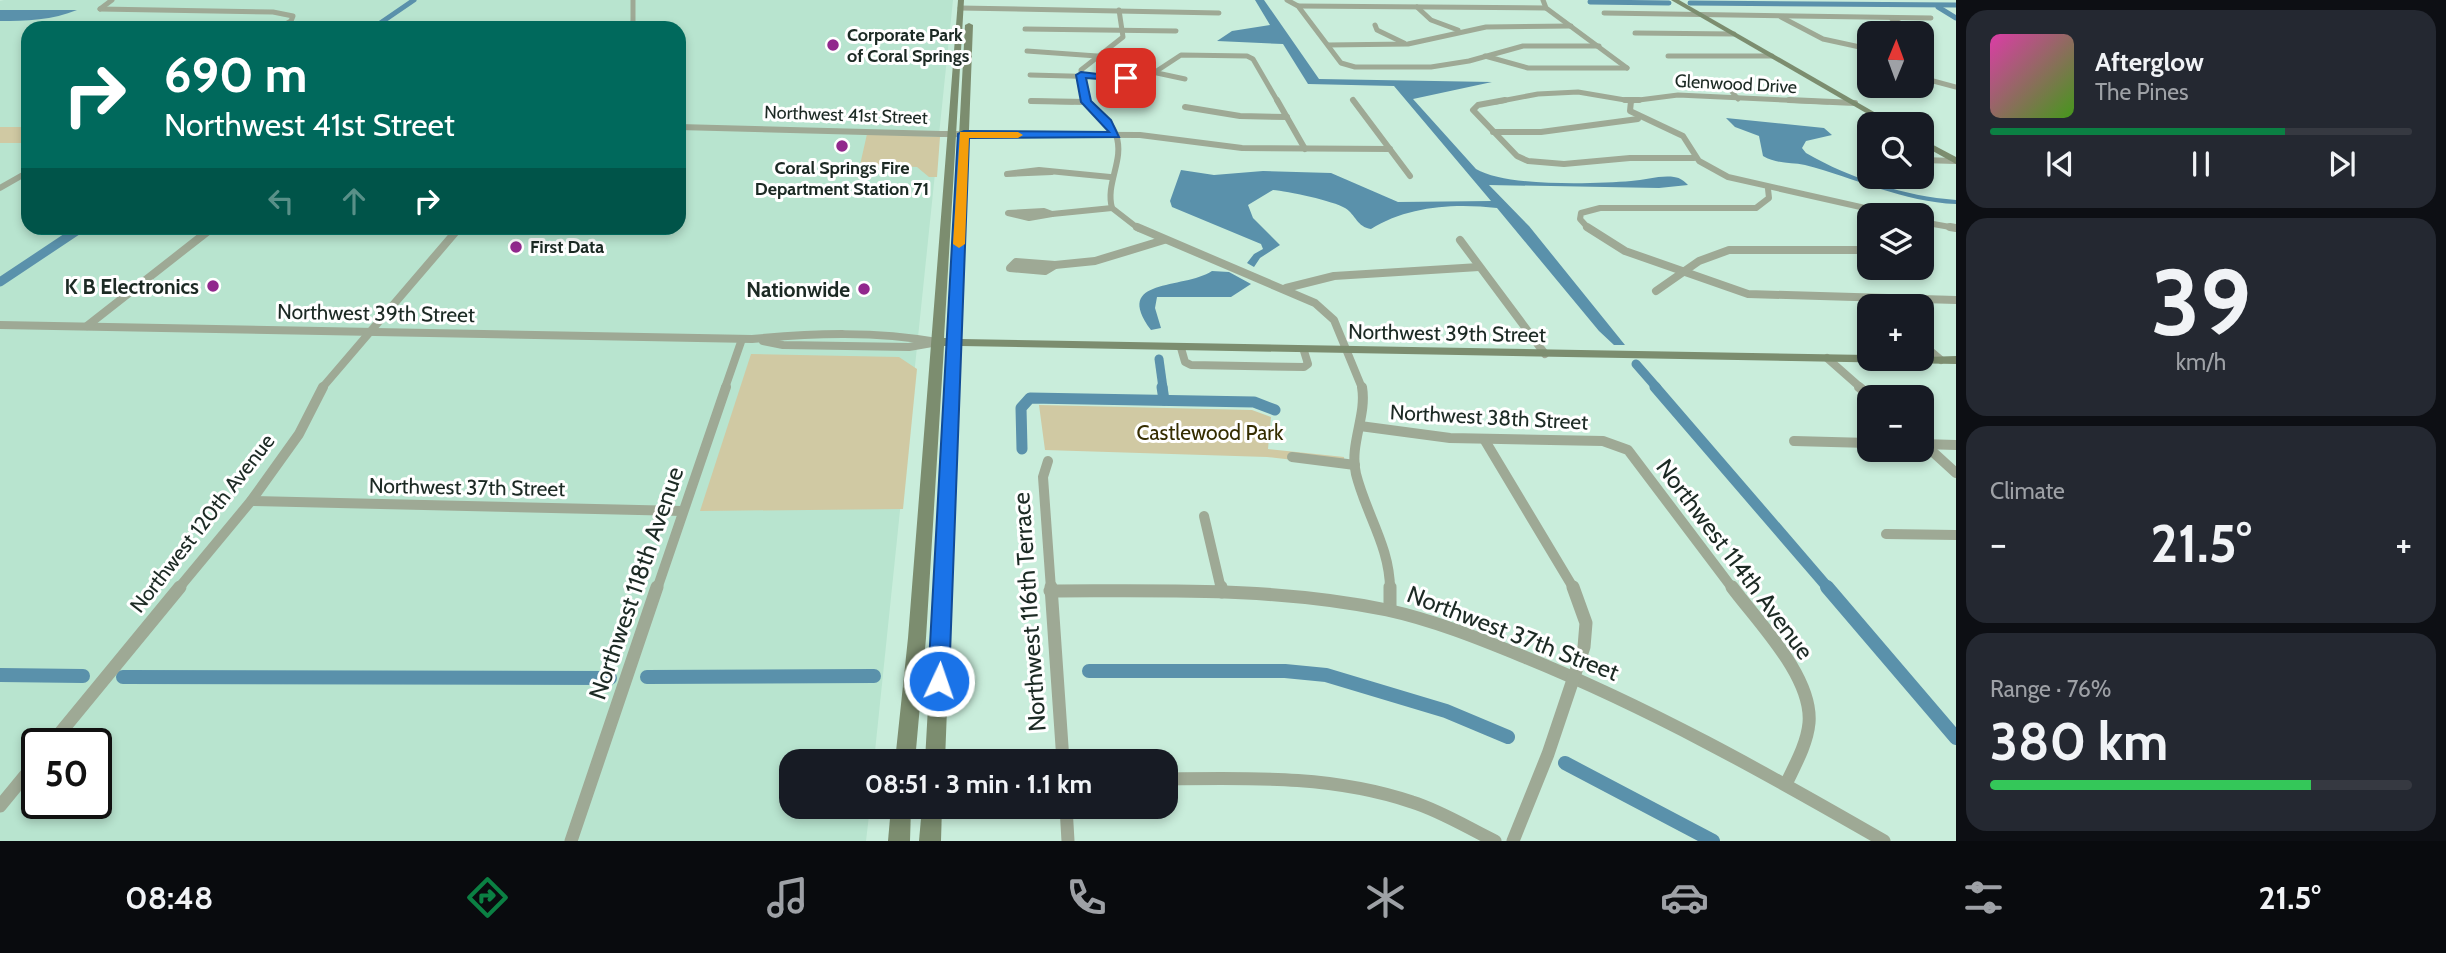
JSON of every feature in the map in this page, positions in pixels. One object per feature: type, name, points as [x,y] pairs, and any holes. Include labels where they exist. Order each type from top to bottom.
[{"type":"main road","points":[[1674,0],[1870,112]]},
{"type":"main road","points":[[935,749],[954,343],[958,134],[965,4]]},
{"type":"main road","points":[[906,749],[937,342],[958,134]]},
{"type":"main road","points":[[1934,149],[1955,161]]},
{"type":"main road","name":"Northwest 39th Street","points":[[937,342],[1349,352],[1956,360]]},
{"type":"main road","points":[[924,521],[935,531],[945,549]]},
{"type":"main road","points":[[899,841],[900,819]]},
{"type":"main road","points":[[930,841],[931,819]]},
{"type":"street","points":[[112,0],[100,9],[281,13],[293,16],[291,21]]},
{"type":"street","points":[[633,0],[633,21]]},
{"type":"street","points":[[1287,0],[1298,6],[1346,65],[1431,67],[1523,46],[1599,46]]},
{"type":"street","points":[[1485,56],[1528,68],[1627,68],[1546,8],[1543,0]]},
{"type":"street","points":[[965,4],[1219,13]]},
{"type":"street","points":[[1298,6],[1546,8]]},
{"type":"street","points":[[1417,7],[1431,20],[1460,31]]},
{"type":"street","points":[[1119,9],[1122,30],[1119,43],[1097,56],[1081,70],[1086,102],[1108,122],[1116,135],[1119,154],[1110,177],[1107,197],[1112,208],[1141,230],[1286,288],[1315,303],[1334,320],[1361,381],[1364,397],[1354,452],[1355,465],[1390,566],[1390,610]]},
{"type":"street","points":[[1604,13],[1931,18]]},
{"type":"street","points":[[1780,16],[1823,39],[1857,46]]},
{"type":"street","points":[[1889,17],[1898,21]]},
{"type":"street","points":[[1375,25],[1377,30],[1408,44]]},
{"type":"street","points":[[1328,45],[1408,44],[1460,31],[1503,25],[1571,26]]},
{"type":"street","points":[[1025,29],[1176,31]]},
{"type":"street","points":[[1635,33],[1734,34]]},
{"type":"street","points":[[1027,51],[1097,56]]},
{"type":"street","points":[[1030,75],[1146,78],[1188,54],[1247,56],[1253,59],[1305,149]]},
{"type":"street","points":[[1668,55],[1772,56]]},
{"type":"street","points":[[1157,73],[1185,79]]},
{"type":"street","points":[[1934,81],[1956,87]]},
{"type":"street","points":[[1731,82],[1729,88],[1738,99]]},
{"type":"street","name":"Glenwood Drive","points":[[1493,132],[1472,110],[1474,107],[1558,93],[1597,94],[1631,101],[1678,95],[1855,103]]},
{"type":"street","points":[[1353,100],[1410,176]]},
{"type":"street","points":[[1031,101],[1086,102]]},
{"type":"street","points":[[1631,101],[1630,111],[1638,119],[1687,139],[1694,158]]},
{"type":"street","points":[[1185,107],[1239,116],[1287,117]]},
{"type":"street","points":[[1493,132],[1541,132],[1638,119]]},
{"type":"street","name":"Northwest 41st Street","points":[[686,127],[1159,136],[1242,148],[1390,149]]},
{"type":"street","points":[[1493,132],[1517,156],[1528,161],[1564,164],[1630,158],[1694,158],[1733,179],[1768,189],[1857,205]]},
{"type":"street","points":[[1934,160],[1955,161]]},
{"type":"street","points":[[1052,172],[1043,175],[1007,174],[1014,169],[1052,172],[1110,177]]},
{"type":"street","points":[[0,188],[21,176]]},
{"type":"street","points":[[1768,189],[1769,198],[1764,204],[1748,209],[1600,208],[1581,213],[1580,219],[1606,242],[1748,294],[1857,299]]},
{"type":"street","points":[[1052,214],[1044,211],[1008,213],[1014,217],[1045,218],[1052,214],[1112,208]]},
{"type":"street","points":[[1934,224],[1956,228]]},
{"type":"street","points":[[87,327],[203,235]]},
{"type":"street","name":"Northwest 120th Avenue","points":[[64,728],[251,501],[299,434],[325,383],[453,235]]},
{"type":"street","points":[[1055,265],[1138,251],[1164,240]]},
{"type":"street","points":[[1460,240],[1545,354]]},
{"type":"street","points":[[1656,291],[1702,257],[1729,250],[1857,250]]},
{"type":"street","points":[[1286,288],[1308,279],[1329,275],[1424,266],[1479,267]]},
{"type":"street","points":[[1934,300],[1956,300]]},
{"type":"street","name":"Northwest 39th Street","points":[[0,325],[747,339],[783,345],[884,347],[937,342]]},
{"type":"street","name":"Northwest 118th Avenue","points":[[570,841],[682,511],[747,339]]},
{"type":"street","points":[[1934,354],[1941,360]]},
{"type":"street","points":[[1827,358],[1857,385]]},
{"type":"street","name":"Northwest 38th Street","points":[[1360,426],[1394,434],[1617,444]]},
{"type":"street","points":[[1484,439],[1576,592],[1586,623],[1584,647],[1548,754],[1513,841]]},
{"type":"street","points":[[1794,442],[1857,443]]},
{"type":"street","name":"Northwest 114th Avenue","points":[[1617,444],[1628,450],[1787,660],[1804,687],[1810,712],[1809,735],[1786,784]]},
{"type":"street","points":[[1934,444],[1956,445]]},
{"type":"street","points":[[1934,454],[1956,473]]},
{"type":"street","points":[[1292,457],[1355,465]]},
{"type":"street","name":"Northwest 116th Terrace","points":[[1048,461],[1043,477],[1062,749]]},
{"type":"street","name":"Northwest 37th Street","points":[[251,501],[682,511]]},
{"type":"street","points":[[1204,516],[1222,592]]},
{"type":"street","points":[[1886,534],[1956,535]]},
{"type":"street","name":"Northwest 37th Street","points":[[1050,591],[1284,594],[1390,610],[1466,635],[1573,677],[1689,732],[1884,841]]},
{"type":"street","points":[[1178,779],[1291,777],[1340,783],[1414,802],[1495,841]]},
{"type":"street","points":[[0,806],[21,780]]},
{"type":"street","points":[[1067,819],[1068,841]]},
{"type":"shaded area","points":[[953,0],[875,749],[779,749],[779,819],[869,819],[866,841],[0,841],[0,1]]},
{"type":"green space","points":[[0,127],[21,127],[21,143],[0,143]]},
{"type":"green space","points":[[867,134],[940,137],[937,177],[929,177],[917,167],[860,165]]},
{"type":"green space","points":[[751,354],[899,357],[917,369],[903,509],[700,511]]},
{"type":"green space","name":"Castlewood Park","points":[[1039,405],[1252,410],[1271,417],[1268,449],[1344,457],[1345,466],[1267,457],[1045,450]]},
{"type":"water","points":[[1255,0],[1264,0],[1319,79],[1492,82],[1413,99],[1476,169],[1490,175],[1551,183],[1596,183],[1658,177],[1679,178],[1685,182],[1688,185],[1659,188],[1489,185],[1529,226],[1625,345],[1614,345],[1599,331],[1497,208],[1432,208],[1400,215],[1371,229],[1363,226],[1339,205],[1273,190],[1248,205],[1253,218],[1280,245],[1260,258],[1254,267],[1247,263],[1254,254],[1263,249],[1261,244],[1172,207],[1170,201],[1181,170],[1214,175],[1263,171],[1331,173],[1398,202],[1491,201],[1394,86],[1308,84],[1283,44],[1217,41],[1232,31],[1270,25]]},
{"type":"water","points":[[0,10],[77,10],[49,18],[0,21]]},
{"type":"water","points":[[1726,118],[1824,128],[1832,135],[1806,141],[1802,148],[1823,162],[1857,177],[1857,181],[1805,165],[1768,159],[1763,156],[1759,136],[1735,127]]},
{"type":"water","points":[[1880,189],[1956,200],[1956,204],[1937,202]]},
{"type":"water","points":[[1212,271],[1229,272],[1251,284],[1231,297],[1157,297],[1155,308],[1161,328],[1151,330],[1141,313],[1140,301],[1146,293]]},
{"type":"waterway","points":[[383,21],[414,0]]},
{"type":"waterway","points":[[1590,2],[1669,3]]},
{"type":"waterway","points":[[1690,3],[1956,5]]},
{"type":"waterway","points":[[1938,7],[1956,18]]},
{"type":"waterway","points":[[0,282],[70,235]]},
{"type":"waterway","points":[[1159,359],[1163,388]]},
{"type":"waterway","points":[[1636,364],[1657,388]]},
{"type":"waterway","points":[[1162,387],[1164,400]]},
{"type":"waterway","points":[[1655,387],[1829,589]]},
{"type":"waterway","points":[[1022,449],[1021,408],[1030,398],[1254,402],[1275,410]]},
{"type":"waterway","points":[[1827,587],[1956,738]]},
{"type":"waterway","points":[[1089,671],[1285,671],[1326,675],[1446,711],[1508,737]]},
{"type":"waterway","points":[[0,675],[83,676]]},
{"type":"waterway","points":[[647,677],[874,676]]},
{"type":"waterway","points":[[123,677],[610,678]]},
{"type":"waterway","points":[[1565,763],[1713,841]]},
{"type":"slow traffic","points":[[959,244],[964,134],[1018,135]]},
{"type":"place","name":"Corporate Park of Coral Springs","points":[[833,45]]},
{"type":"place","name":"Coral Springs Fire Department Station 71","points":[[842,146]]},
{"type":"place","name":"First Data","points":[[516,247]]},
{"type":"place","name":"K B Electronics","points":[[213,286]]},
{"type":"place","name":"Nationwide","points":[[864,289]]},
{"type":"route","points":[[939,681],[964,134],[1116,135],[1108,122],[1086,102],[1081,75],[1126,78]]}]
